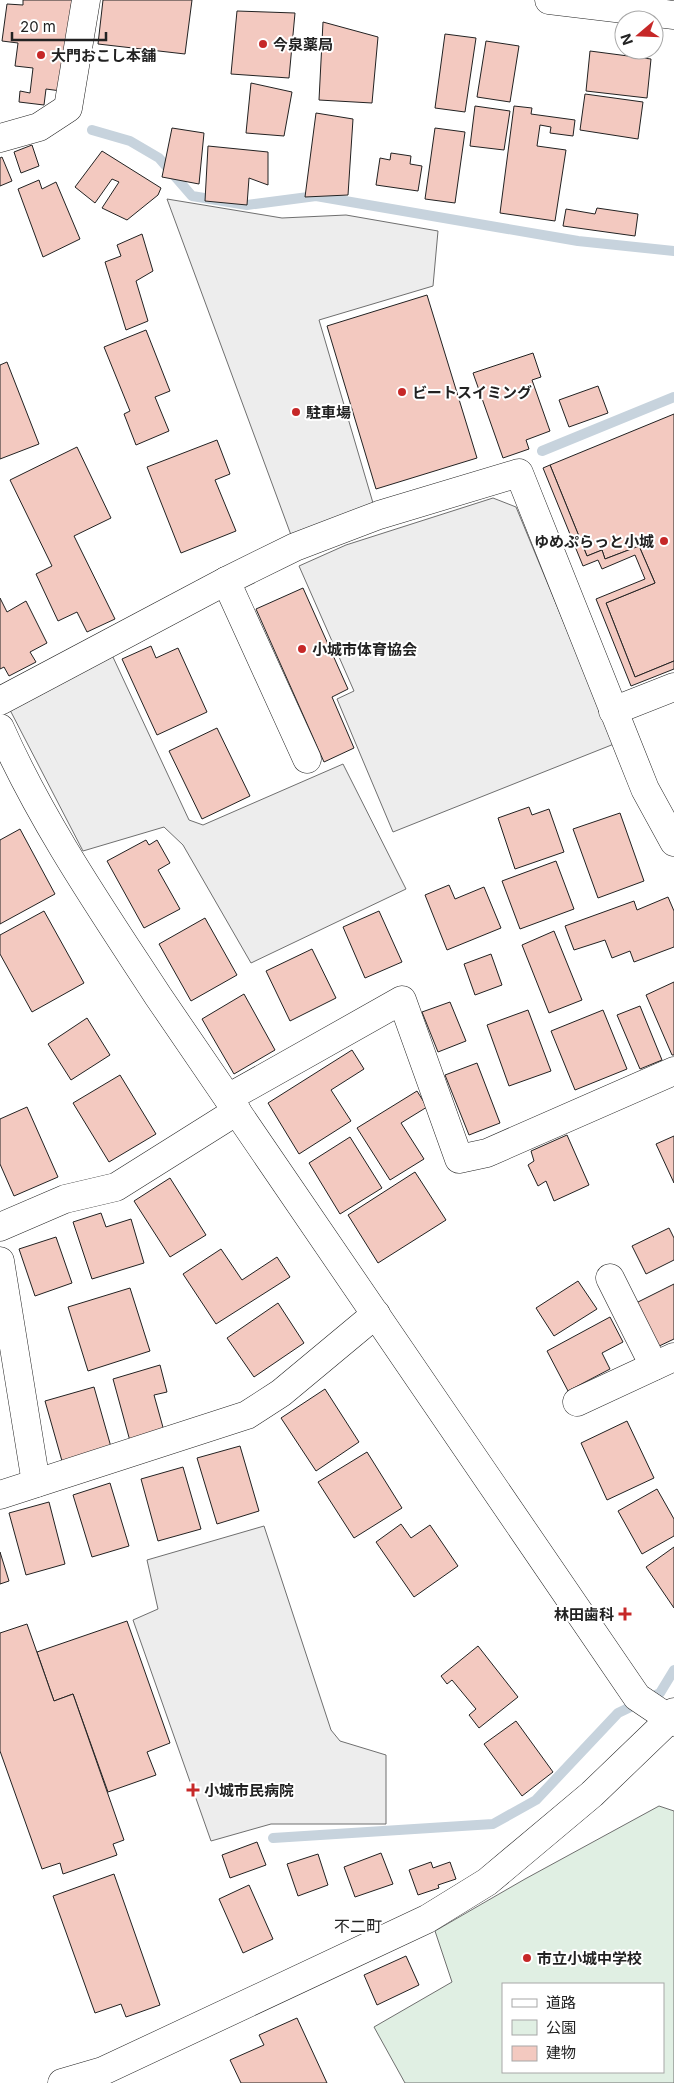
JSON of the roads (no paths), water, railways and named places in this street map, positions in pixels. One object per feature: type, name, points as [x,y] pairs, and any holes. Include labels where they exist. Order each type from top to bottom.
[{"type":"street","points":[[0,138],[38,127],[68,108],[86,0]]},
{"type":"street","points":[[549,0],[674,15]]},
{"type":"street","points":[[0,701],[226,581],[294,548],[378,515],[519,473],[645,789],[674,842]]},
{"type":"street","points":[[226,581],[307,759]]},
{"type":"street","points":[[614,711],[674,687]]},
{"type":"street","points":[[0,728],[8,769],[232,1105],[376,1314],[662,1712],[592,1794],[487,1882],[427,1919],[103,2071],[62,2083]]},
{"type":"street","points":[[0,1227],[65,1198],[116,1187],[232,1105],[402,1000],[459,1159],[487,1153],[674,1071]]},
{"type":"street","points":[[0,1261],[36,1483]]},
{"type":"street","points":[[577,1402],[664,1361],[610,1278]]},
{"type":"street","points":[[0,1495],[247,1415],[280,1393],[376,1314]]},
{"type":"waterway","points":[[92,130],[130,141],[159,158],[192,196],[247,205],[316,196],[578,241],[674,251]]},
{"type":"waterway","points":[[542,451],[674,397]]},
{"type":"waterway","points":[[273,1838],[493,1824],[536,1800],[618,1713],[660,1693],[674,1670]]},
{"type":"place","name":"今泉薬局","points":[[263,44]]},
{"type":"place","name":"大門おこし本舗","points":[[41,55]]},
{"type":"place","name":"ビートスイミング","points":[[402,392]]},
{"type":"place","name":"駐車場","points":[[296,412]]},
{"type":"place","name":"ゆめぷらっと小城","points":[[664,541]]},
{"type":"place","name":"小城市体育協会","points":[[302,649]]},
{"type":"place","name":"林田歯科","points":[[625,1614]]},
{"type":"place","name":"小城市民病院","points":[[193,1790]]},
{"type":"place","name":"市立小城中学校","points":[[527,1958]]},
{"type":"district","name":"不二町","points":[[358,1926]]}]
